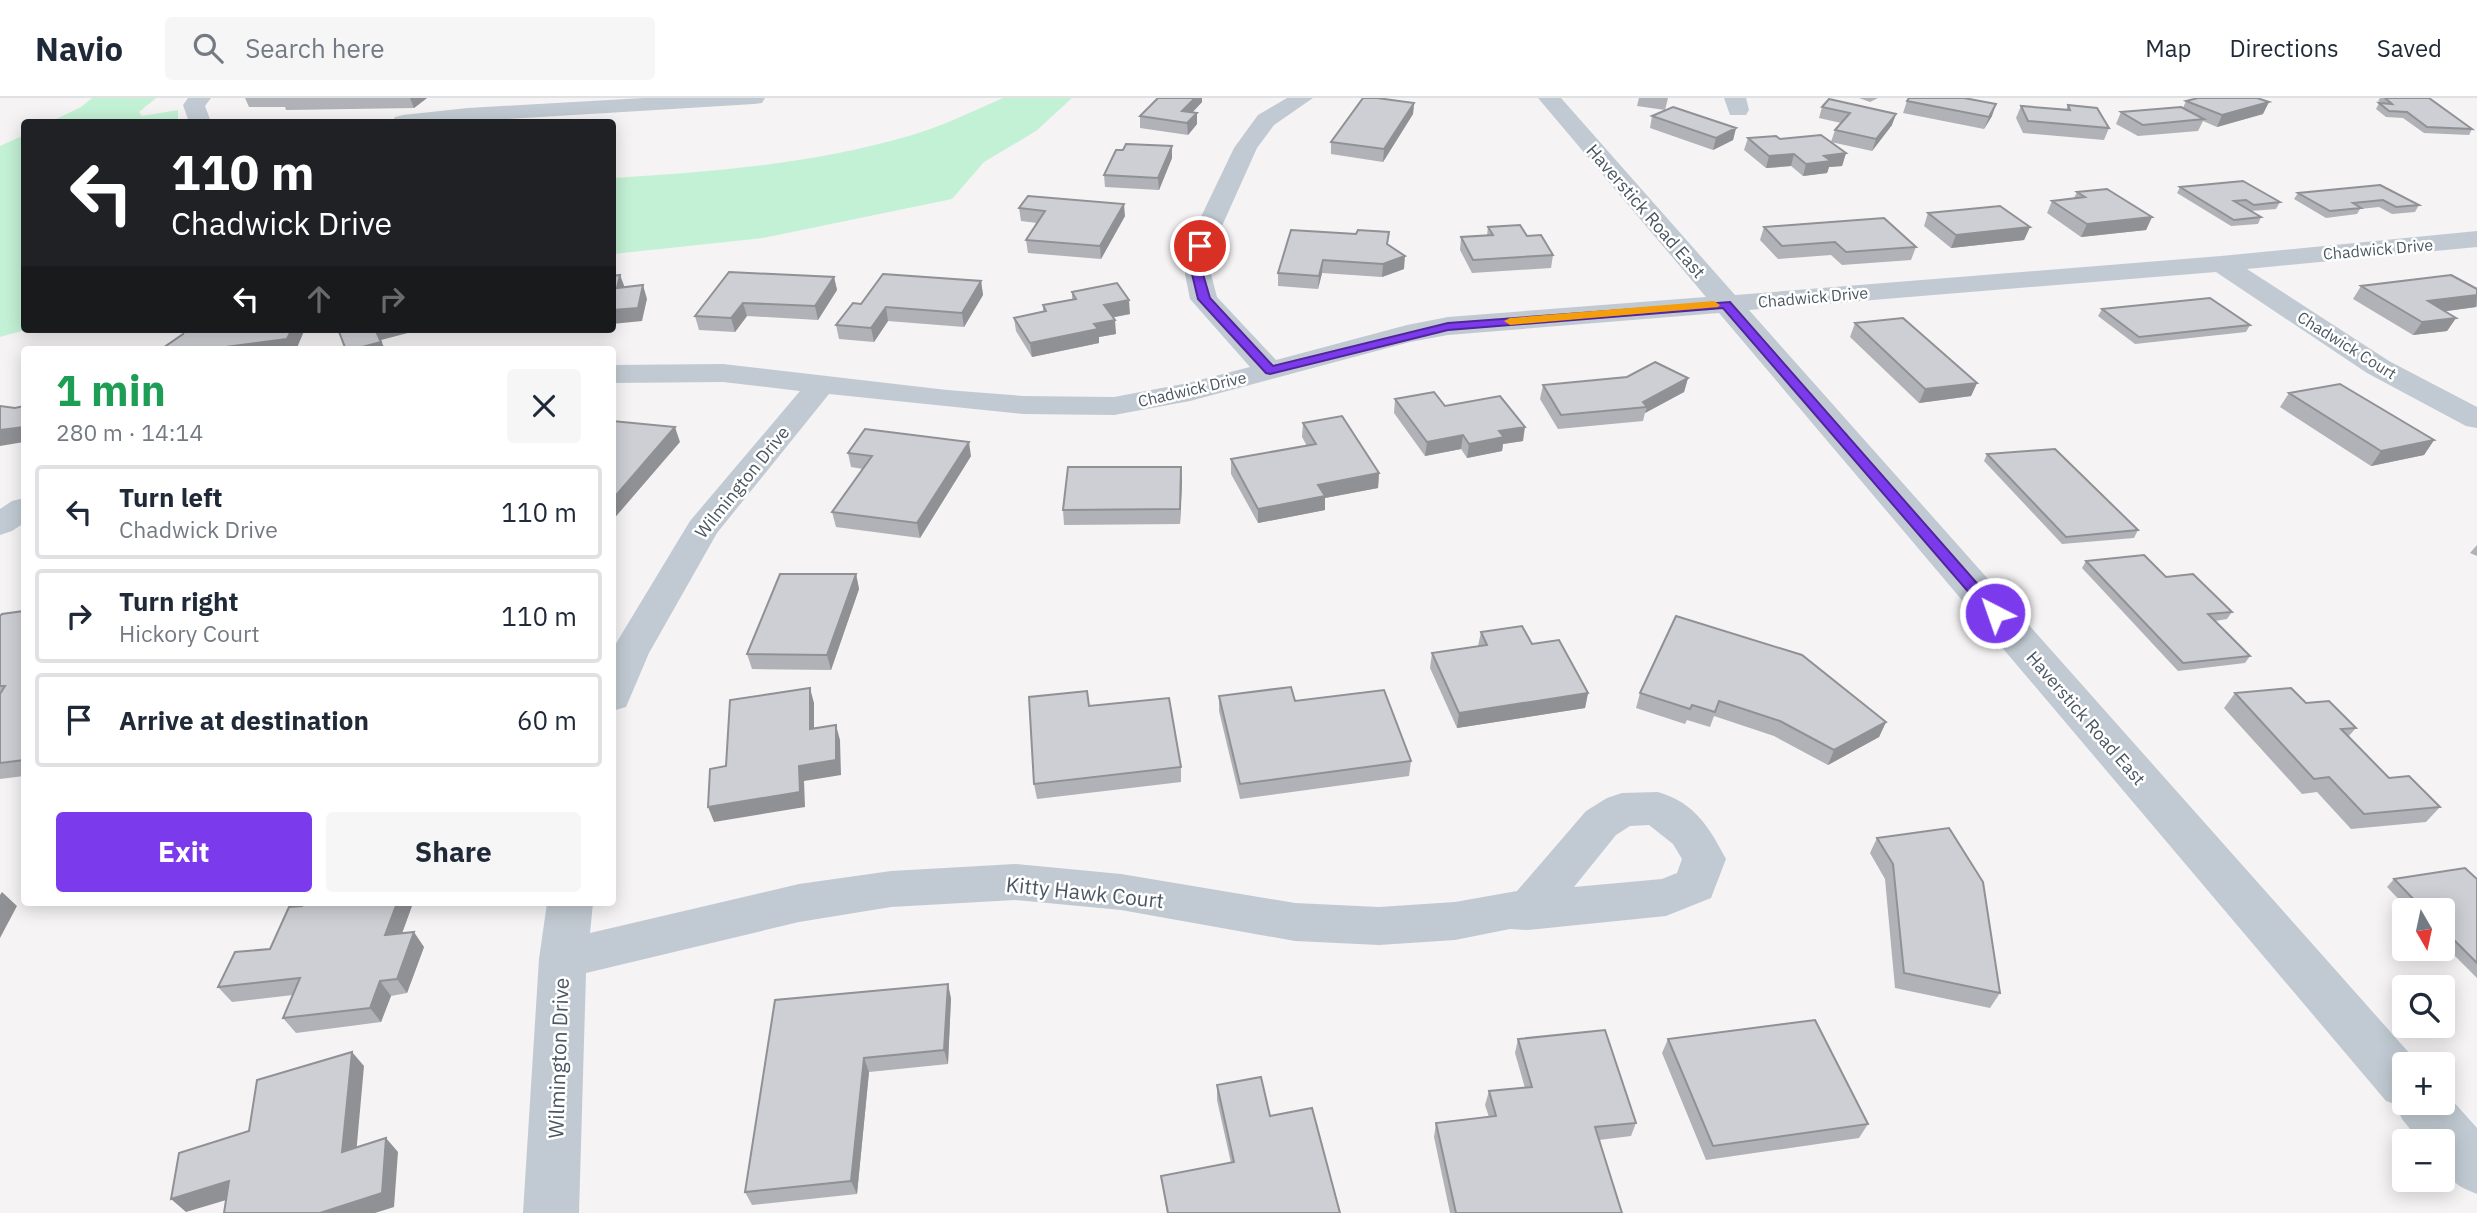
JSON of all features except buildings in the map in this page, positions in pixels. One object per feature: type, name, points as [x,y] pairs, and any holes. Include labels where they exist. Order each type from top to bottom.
[{"type":"street","points":[[199,119],[194,105],[200,98]]},
{"type":"street","points":[[436,119],[754,98]]},
{"type":"street","points":[[1270,371],[1204,299],[1198,274],[1200,246],[1246,148],[1266,120],[1302,98]]},
{"type":"street","name":"Haverstick Road East","points":[[1549,98],[2392,1070]]},
{"type":"street","name":"Chadwick Drive","points":[[616,374],[723,373],[1010,404],[1114,406],[1190,392],[1448,326],[2221,264],[2477,239]]},
{"type":"street","name":"Chadwick Court","points":[[2221,264],[2378,368],[2477,419]]},
{"type":"street","name":"Wilmington Drive","points":[[616,687],[630,653],[702,528],[822,384]]},
{"type":"street","points":[[0,524],[21,510]]},
{"type":"street","name":"Kitty Hawk Court","points":[[563,959],[799,902],[891,888],[1015,882],[1121,892],[1295,922],[1379,926],[1455,921],[1510,910],[1528,911]]},
{"type":"street","name":"Wilmington Drive","points":[[551,1213],[563,959],[570,906]]},
{"type":"street","points":[[2431,1115],[2477,1168]]},
{"type":"green space","points":[[92,98],[156,98],[139,112],[142,116],[178,110],[178,119],[56,119],[81,107]]},
{"type":"green space","points":[[1003,98],[1072,98],[1036,131],[984,162],[952,199],[763,238],[616,254],[616,178],[725,169],[836,154],[921,132]]},
{"type":"green space","points":[[21,136],[21,331],[0,337],[0,146]]},
{"type":"slow traffic","points":[[1510,321],[1714,305]]},
{"type":"route","points":[[1200,246],[1198,274],[1204,299],[1270,371],[1448,326],[1726,304],[1995,613]]}]
